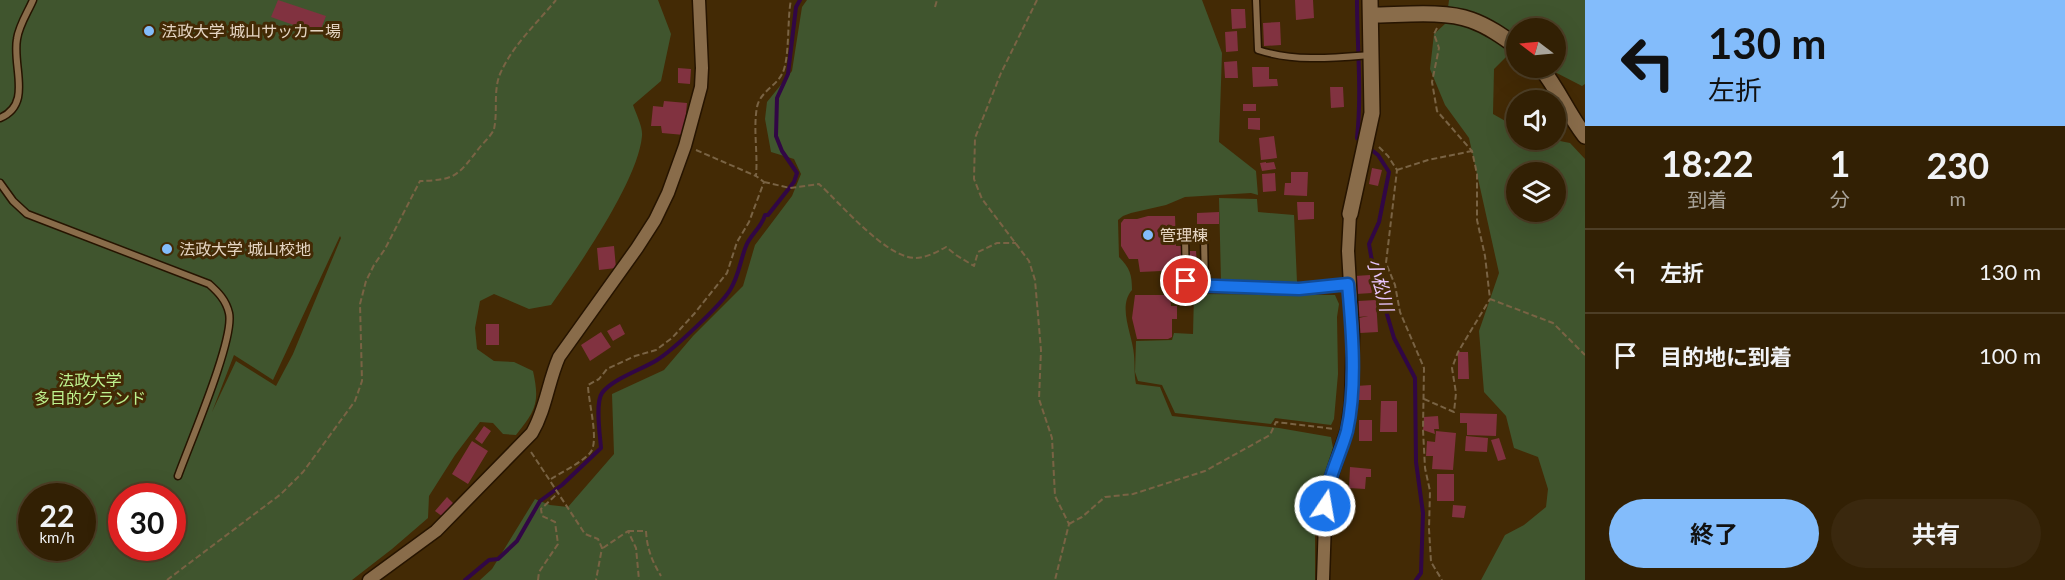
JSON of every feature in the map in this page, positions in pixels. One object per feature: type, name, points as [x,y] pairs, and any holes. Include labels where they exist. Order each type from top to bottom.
[{"type":"street","points":[[369,580],[436,531],[524,443],[540,420],[558,357],[655,220],[668,194],[686,146],[701,87],[699,0]]},
{"type":"street","points":[[1323,580],[1326,492],[1347,430],[1351,404],[1353,336],[1347,251],[1350,214],[1368,137],[1372,97],[1367,55],[1371,8],[1470,19],[1506,39]]},
{"type":"street","points":[[1550,78],[1585,136]]},
{"type":"lane","points":[[0,118],[15,109],[18,101],[20,90],[15,62],[17,38],[33,0]]},
{"type":"lane","points":[[1256,0],[1258,50],[1278,57],[1367,55]]},
{"type":"lane","points":[[0,183],[13,201],[27,214],[209,284],[222,297],[230,315],[225,348],[178,476]]},
{"type":"lane","points":[[1205,286],[1204,237],[1196,232],[1190,233],[1185,238],[1186,281],[1190,285],[1205,286],[1299,289],[1348,284]]},
{"type":"path","points":[[166,580],[281,494],[303,472],[355,401],[362,381],[360,304],[366,281],[374,265],[385,249],[420,182],[438,181],[459,175],[494,130],[499,76],[522,39],[556,0]]},
{"type":"path","points":[[756,176],[757,107],[759,99],[783,73],[791,0]]},
{"type":"path","points":[[935,7],[937,0]]},
{"type":"path","points":[[1037,0],[1001,73],[975,138],[974,179],[982,199],[1029,261],[1035,280],[1041,350],[1039,399],[1052,438],[1055,496],[1070,524],[1055,580]]},
{"type":"path","points":[[1424,399],[1454,412],[1456,393],[1452,368],[1458,352],[1490,299],[1485,256],[1477,219],[1477,174],[1472,151],[1437,111],[1432,82],[1439,48],[1434,34],[1442,15]]},
{"type":"path","points":[[1368,137],[1388,156],[1397,170],[1386,263],[1395,285],[1400,312],[1424,368],[1423,430],[1425,468],[1430,491],[1431,562],[1442,580]]},
{"type":"path","points":[[686,146],[756,176],[764,182],[790,188],[819,184],[873,236],[908,257],[918,258],[946,247],[975,266],[978,252],[997,243],[1016,243]]},
{"type":"path","points":[[1397,170],[1428,159],[1472,151]]},
{"type":"path","points":[[551,479],[590,453],[594,444],[588,385],[607,369],[635,356],[656,350],[672,338],[694,314],[727,273],[737,242],[749,222],[764,182]]},
{"type":"path","points":[[1490,299],[1519,312],[1553,323],[1585,355]]},
{"type":"path","points":[[1070,524],[1105,497],[1133,494],[1205,471],[1270,435],[1276,422],[1347,430]]},
{"type":"path","points":[[524,443],[551,479],[558,494],[585,534],[598,539],[602,548],[596,580]]},
{"type":"path","points":[[538,580],[539,572],[558,544],[555,522],[542,516],[541,509],[558,494]]},
{"type":"path","points":[[602,548],[628,531],[646,531],[647,546],[652,561],[661,576]]},
{"type":"path","points":[[628,531],[636,548],[639,580]]},
{"type":"green space","name":"法政大学 多目的グランド","points":[[0,0],[658,0],[671,34],[661,81],[633,105],[642,132],[638,155],[619,199],[605,223],[551,305],[529,309],[494,294],[480,301],[475,328],[477,349],[494,361],[514,362],[533,371],[536,399],[532,412],[516,435],[503,434],[493,423],[480,422],[455,455],[429,496],[428,518],[352,580],[0,580]],"holes":[[[340,236],[293,354],[276,386],[236,361],[212,412],[234,355],[273,380]]]},
{"type":"green space","points":[[807,0],[1202,0],[1222,53],[1219,142],[1256,171],[1258,195],[1251,193],[1185,197],[1166,205],[1131,213],[1118,220],[1119,257],[1128,268],[1132,280],[1126,313],[1133,347],[1136,384],[1160,387],[1172,416],[1279,428],[1331,437],[1333,448],[1315,513],[1315,580],[480,580],[492,569],[535,499],[550,505],[568,507],[614,454],[612,394],[664,370],[693,336],[743,286],[755,245],[792,196],[801,174],[794,159],[771,152],[765,119],[767,102],[792,71],[802,7]]},
{"type":"green space","points":[[1449,0],[1585,0],[1585,84],[1582,86],[1566,78],[1566,18],[1506,18],[1506,57],[1494,69],[1493,114],[1506,121],[1506,150],[1566,150],[1566,142],[1570,143],[1585,159],[1585,580],[1481,580],[1505,535],[1524,525],[1546,507],[1548,489],[1538,457],[1514,448],[1506,416],[1484,392],[1479,331],[1499,273],[1469,138],[1445,105],[1430,69],[1434,34],[1446,23]]},
{"type":"green space","points":[[1219,198],[1257,199],[1258,212],[1294,215],[1297,282],[1221,281]]},
{"type":"green space","points":[[1194,294],[1335,295],[1339,304],[1337,317],[1338,374],[1334,419],[1331,425],[1275,418],[1271,424],[1175,413],[1162,385],[1138,381],[1135,372],[1136,341],[1172,340],[1174,333],[1193,334]]},
{"type":"building","points":[[278,0],[326,16],[319,34],[271,17]]},
{"type":"building","points":[[1295,0],[1313,0],[1314,18],[1296,20]]},
{"type":"building","points":[[1231,9],[1245,9],[1246,28],[1232,29]]},
{"type":"building","points":[[1280,22],[1281,45],[1264,46],[1263,23]]},
{"type":"building","points":[[1237,31],[1238,51],[1226,52],[1225,32]]},
{"type":"building","points":[[1237,61],[1238,78],[1225,78],[1224,62]]},
{"type":"building","points":[[1252,67],[1269,67],[1269,79],[1277,79],[1278,86],[1253,87]]},
{"type":"building","points":[[678,68],[691,69],[690,84],[678,83]]},
{"type":"building","points":[[1330,87],[1343,87],[1344,107],[1331,108]]},
{"type":"building","points":[[664,101],[687,103],[684,135],[662,133],[661,126],[651,126],[653,106],[663,107]]},
{"type":"building","points":[[1243,104],[1256,104],[1256,111],[1243,111]]},
{"type":"building","points":[[1248,118],[1260,118],[1260,130],[1248,129]]},
{"type":"building","points":[[1274,136],[1277,158],[1261,160],[1259,138]]},
{"type":"building","points":[[1274,162],[1276,169],[1262,171],[1260,163]]},
{"type":"building","points":[[1372,168],[1382,170],[1378,186],[1369,184]]},
{"type":"building","points":[[1291,172],[1308,172],[1307,196],[1284,195],[1285,183],[1291,183]]},
{"type":"building","points":[[1275,173],[1276,191],[1263,192],[1262,174]]},
{"type":"building","points":[[1297,202],[1314,202],[1314,219],[1298,220]]},
{"type":"building","points":[[1219,212],[1219,224],[1197,224],[1197,213]]},
{"type":"building","name":"管理棟","points":[[1175,216],[1176,246],[1181,246],[1181,251],[1196,251],[1197,264],[1182,264],[1182,270],[1140,272],[1138,259],[1129,259],[1121,246],[1121,223],[1124,219]]},
{"type":"building","points":[[614,246],[616,268],[599,270],[597,248]]},
{"type":"building","points":[[1370,275],[1372,293],[1356,294],[1355,276]]},
{"type":"building","points":[[1135,295],[1170,295],[1171,306],[1177,306],[1177,319],[1172,319],[1172,337],[1137,339],[1132,318]]},
{"type":"building","points":[[1376,300],[1378,332],[1360,333],[1359,318],[1368,316],[1359,317],[1358,301]]},
{"type":"building","points":[[486,324],[499,324],[499,345],[486,345]]},
{"type":"building","points":[[620,324],[625,334],[613,341],[607,331]]},
{"type":"building","points":[[601,332],[611,347],[590,361],[581,345]]},
{"type":"building","points":[[1458,352],[1468,352],[1469,379],[1458,379]]},
{"type":"building","points":[[1371,385],[1371,400],[1356,400],[1356,386]]},
{"type":"building","points":[[1381,401],[1397,401],[1397,432],[1380,432]]},
{"type":"building","points":[[1460,413],[1497,414],[1496,436],[1467,435],[1467,423],[1460,423]]},
{"type":"building","points":[[1438,416],[1439,429],[1434,429],[1435,434],[1423,430],[1424,417]]},
{"type":"building","points":[[1359,420],[1372,420],[1372,441],[1359,441]]},
{"type":"building","points":[[484,426],[491,431],[482,444],[475,439]]},
{"type":"building","points":[[1436,431],[1456,433],[1453,470],[1432,469],[1433,456],[1426,456],[1427,441],[1435,442]]},
{"type":"building","points":[[1466,436],[1488,438],[1487,452],[1465,451]]},
{"type":"building","points":[[1499,438],[1506,459],[1498,461],[1491,440]]},
{"type":"building","points":[[472,441],[488,451],[468,484],[452,474]]},
{"type":"building","points":[[1350,467],[1371,469],[1371,477],[1366,477],[1365,489],[1349,488]]},
{"type":"building","points":[[1437,474],[1454,474],[1454,501],[1437,501]]},
{"type":"building","points":[[447,497],[454,504],[443,517],[435,511]]},
{"type":"building","points":[[1336,503],[1350,506],[1345,527],[1330,524]]},
{"type":"building","points":[[1453,505],[1466,506],[1464,518],[1452,517]]},
{"type":"waterway","points":[[465,580],[489,560],[498,559],[517,541],[540,501],[562,485],[601,448],[598,411],[602,393],[613,383],[664,355],[717,306],[733,285],[748,242],[765,215],[768,215],[794,182],[797,173],[782,151],[776,136],[777,98],[788,74],[796,7],[800,0]]},
{"type":"waterway","name":"小松川","points":[[1357,0],[1359,86],[1357,138],[1360,141]]},
{"type":"waterway","name":"小松川","points":[[1369,148],[1378,155],[1389,172],[1379,222],[1369,244],[1373,267],[1394,338],[1415,378],[1416,462],[1423,513],[1421,573],[1416,580]]},
{"type":"place","name":"法政大学 城山サッカー場","points":[[149,31]]},
{"type":"place","name":"管理棟","points":[[1148,235]]},
{"type":"place","name":"法政大学 城山校地","points":[[167,249]]},
{"type":"route","points":[[1186,281],[1190,285],[1299,289],[1348,284],[1353,336],[1351,404],[1347,430],[1326,492],[1325,506]]}]
